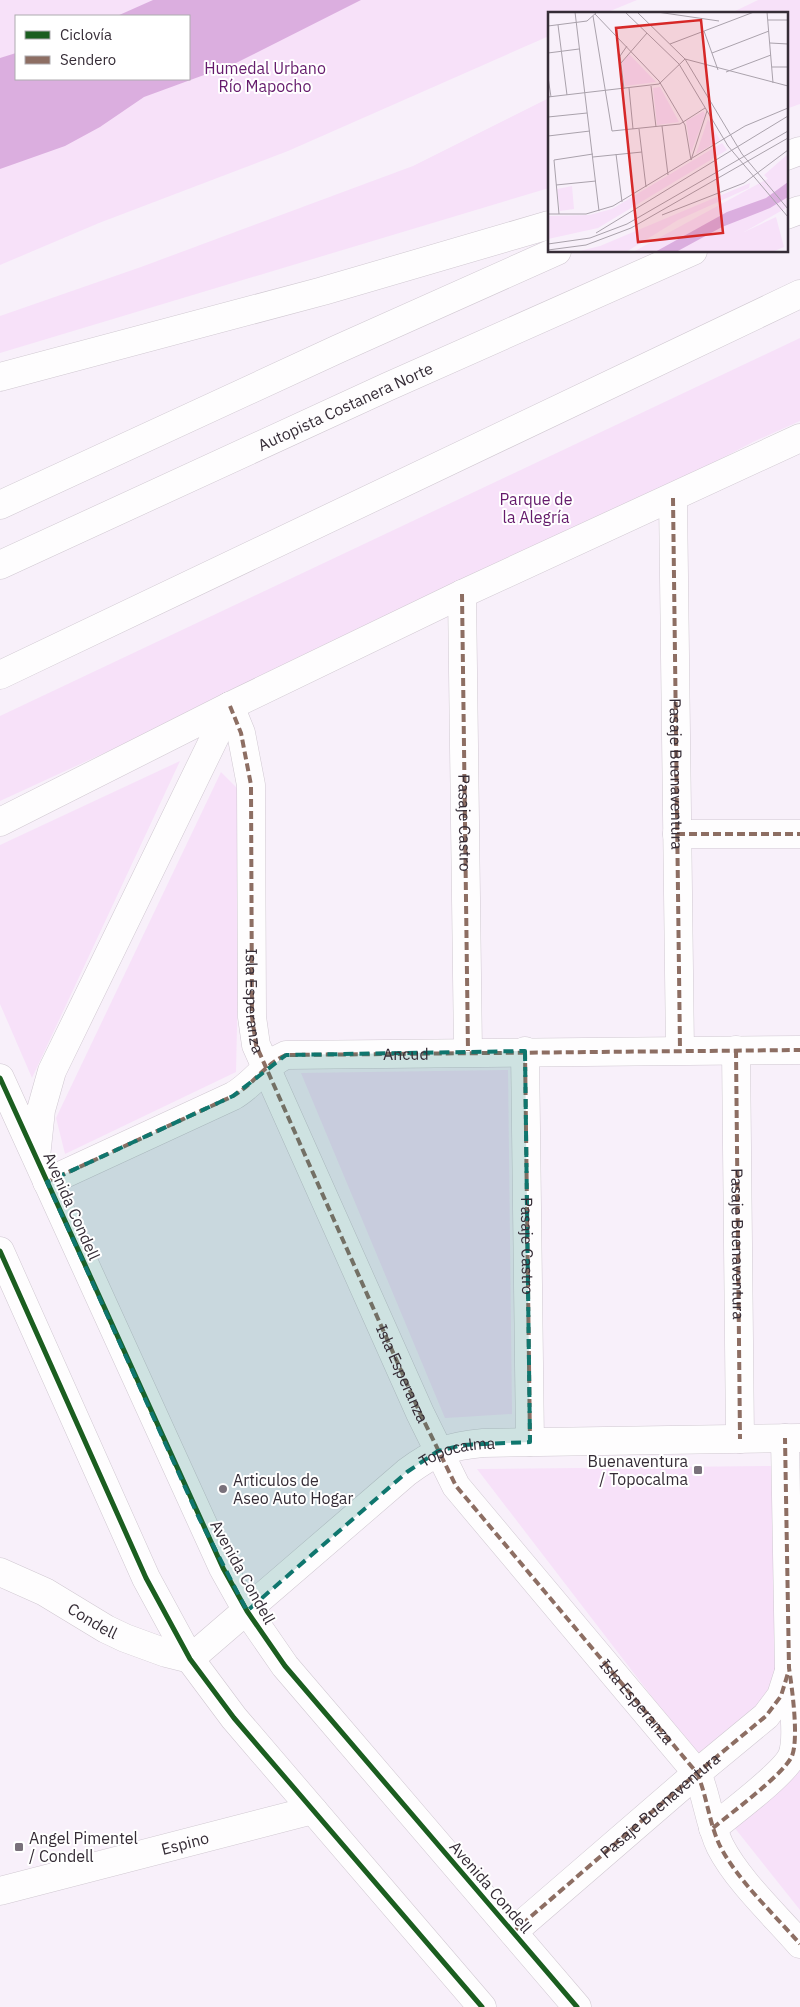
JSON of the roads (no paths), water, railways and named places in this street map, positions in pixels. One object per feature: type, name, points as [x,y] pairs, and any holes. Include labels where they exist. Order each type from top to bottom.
[{"type":"main road","points":[[788,155],[800,151]]},
{"type":"main road","points":[[788,214],[800,210]]},
{"type":"main road","points":[[0,376],[323,291],[548,225]]},
{"type":"main road","points":[[0,506],[338,349],[556,252]]},
{"type":"main road","name":"Autopista Costanera Norte","points":[[0,566],[395,384],[691,252]]},
{"type":"main road","points":[[0,675],[800,294]]},
{"type":"main road","points":[[0,822],[230,706],[462,594],[800,438]]},
{"type":"main road","name":"Pasaje Buenaventura","points":[[673,498],[680,1050]]},
{"type":"main road","name":"Pasaje Castro","points":[[462,594],[468,1051]]},
{"type":"main road","points":[[41,1170],[41,1110],[52,1071],[230,706]]},
{"type":"main road","name":"Isla Esperanza","points":[[230,706],[240,733],[251,786],[252,1024],[256,1045],[438,1451],[456,1486],[697,1773],[705,1791],[713,1828],[728,1860],[800,1944]]},
{"type":"main road","points":[[677,834],[800,834]]},
{"type":"main road","name":"Pasaje Buenaventura","points":[[736,1050],[740,1438]]},
{"type":"main road","name":"Ancud","points":[[41,1170],[233,1096],[251,1084],[277,1058],[296,1053],[800,1050]]},
{"type":"main road","name":"Pasaje Castro","points":[[525,1051],[530,1442]]},
{"type":"main road","name":"Avenida Condell","points":[[0,1078],[203,1526],[247,1611],[285,1666],[577,2007]]},
{"type":"main road","points":[[0,1251],[146,1578],[190,1659],[234,1718],[482,2007]]},
{"type":"main road","name":"Pasaje Buenaventura","points":[[513,1932],[774,1707],[786,1682],[788,1668],[792,1438]]},
{"type":"main road","name":"Topocalma","points":[[190,1659],[406,1472],[438,1451],[450,1447],[483,1443],[792,1438]]},
{"type":"main road","name":"Condell","points":[[0,1572],[45,1592],[125,1638],[166,1653],[190,1659]]},
{"type":"main road","name":"Pasaje Buenaventura","points":[[713,1828],[780,1770],[792,1756],[794,1748],[793,1697],[788,1668]]},
{"type":"main road","name":"Espino","points":[[0,1891],[314,1810]]},
{"type":"place","name":"Buenaventura / Topocalma","points":[[698,1470]]},
{"type":"place","name":"Articulos de Aseo Auto Hogar","points":[[223,1489]]},
{"type":"place","name":"Angel Pimentel / Condell","points":[[19,1847]]},
{"type":"park label","name":"Humedal Urbano Río Mapocho","points":[[265,77]]},
{"type":"park label","name":"Parque de la Alegría","points":[[536,508]]}]
